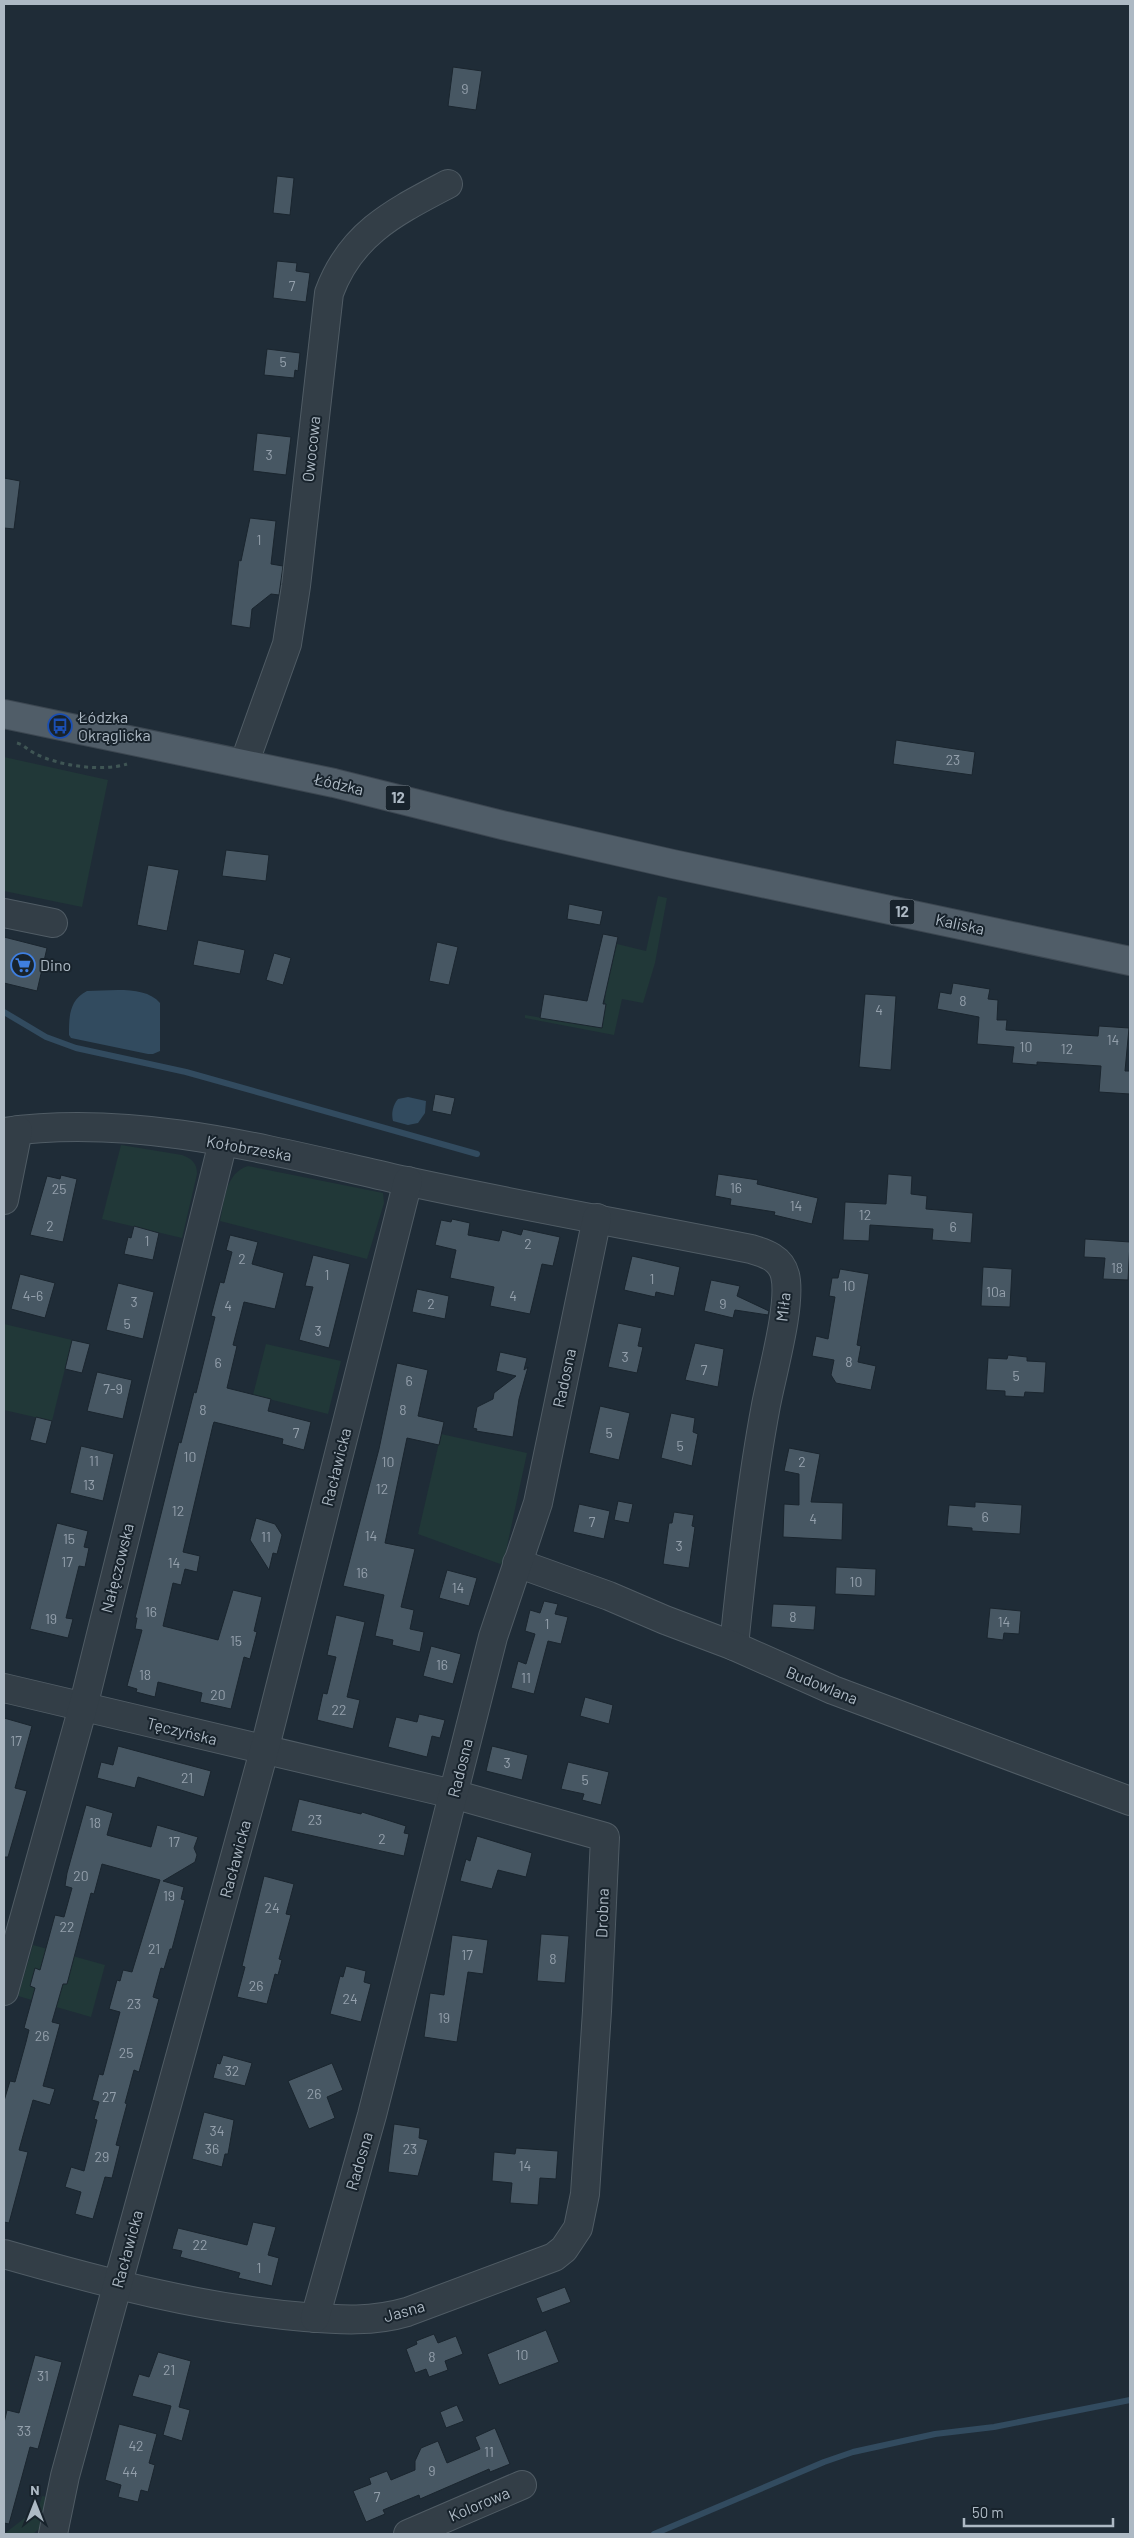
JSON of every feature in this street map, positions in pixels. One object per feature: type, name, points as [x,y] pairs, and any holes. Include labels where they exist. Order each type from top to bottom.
[{"type":"main road","name":"Łódzka","points":[[4,714],[334,783],[502,825],[673,864]]},
{"type":"main road","name":"Kaliska","points":[[673,864],[1130,961]]},
{"type":"street","name":"Owocowa","points":[[244,764],[287,644],[296,586],[329,292],[336,274],[360,240],[391,214],[448,184]]},
{"type":"street","points":[[4,913],[53,923]]},
{"type":"street","name":"Kołobrzeska","points":[[11,1131],[90,1125],[223,1142],[492,1197]]},
{"type":"street","points":[[4,1200],[11,1131]]},
{"type":"street","name":"Nałęczowska","points":[[4,1991],[83,1707],[223,1142]]},
{"type":"street","name":"Racławicka","points":[[53,2534],[65,2476],[264,1751],[408,1181]]},
{"type":"street","name":"Miła","points":[[492,1197],[751,1249],[768,1254],[778,1262],[785,1273],[784,1310],[751,1493],[734,1646]]},
{"type":"street","name":"Radosna","points":[[315,2318],[372,2115],[494,1637],[538,1503],[597,1218]]},
{"type":"street","name":"Budowlana","points":[[517,1563],[609,1596],[734,1646],[833,1690],[1130,1801]]},
{"type":"street","name":"Tęczyńska","points":[[4,1688],[361,1774]]},
{"type":"street","name":"Drobna","points":[[361,1774],[453,1794],[605,1836],[597,2011],[585,2194],[582,2214],[572,2239]]},
{"type":"street","name":"Jasna","points":[[4,2254],[117,2285],[221,2306],[315,2318],[352,2320],[390,2317],[541,2263],[554,2257],[572,2239]]},
{"type":"street","name":"Kolorowa","points":[[408,2534],[522,2485]]},
{"type":"green space","points":[[4,757],[108,780],[82,907],[4,891]]},
{"type":"green space","points":[[658,896],[667,898],[655,963],[643,1003],[622,999],[614,1035],[525,1018],[525,1015],[602,1028],[606,990],[617,944],[646,951]]},
{"type":"green space","points":[[121,1145],[182,1155],[195,1164],[197,1174],[182,1238],[102,1219]]},
{"type":"green space","points":[[248,1166],[383,1193],[384,1203],[367,1259],[220,1221],[230,1181],[240,1170]]},
{"type":"green space","points":[[4,1324],[72,1340],[52,1421],[4,1410]]},
{"type":"green space","points":[[266,1344],[341,1361],[328,1414],[253,1395]]},
{"type":"green space","points":[[441,1434],[527,1453],[503,1565],[418,1534]]},
{"type":"green space","points":[[33,1945],[105,1965],[91,2017],[18,1996]]},
{"type":"green space","points":[[42,2496],[47,2497],[40,2528],[34,2533],[4,2534],[39,2507]]},
{"type":"water","points":[[126,990],[136,991],[153,997],[160,1003],[160,1051],[148,1054],[71,1038],[69,1028],[73,1004],[87,991]]},
{"type":"water","points":[[408,1097],[426,1101],[425,1113],[418,1123],[408,1125],[393,1121],[392,1112],[396,1101]]},
{"type":"building","points":[[453,67],[482,71],[476,110],[448,106]]},
{"type":"building","points":[[277,176],[294,178],[290,215],[273,213]]},
{"type":"building","points":[[277,261],[297,263],[296,271],[310,273],[306,302],[273,298]]},
{"type":"building","points":[[267,349],[300,353],[298,371],[295,370],[294,378],[264,375]]},
{"type":"building","points":[[257,433],[291,437],[286,475],[253,471]]},
{"type":"building","points":[[4,478],[20,481],[14,529],[4,528]]},
{"type":"building","points":[[250,518],[276,521],[271,564],[283,566],[279,595],[271,594],[252,609],[250,628],[231,625],[239,560],[241,561]]},
{"type":"building","points":[[896,740],[975,752],[972,775],[893,764]]},
{"type":"building","points":[[226,850],[269,855],[266,881],[222,876]]},
{"type":"building","points":[[148,865],[179,870],[167,931],[137,925]]},
{"type":"building","points":[[569,904],[603,911],[600,925],[567,919]]},
{"type":"building","points":[[603,934],[618,937],[603,1004],[606,1004],[602,1028],[540,1018],[544,994],[587,1001]]},
{"type":"building","name":"Dino","points":[[4,937],[47,948],[37,991],[4,983]]},
{"type":"building","points":[[198,940],[245,950],[240,974],[193,965]]},
{"type":"building","points":[[437,942],[458,947],[449,985],[429,981]]},
{"type":"building","points":[[274,953],[291,958],[283,985],[266,980]]},
{"type":"building","points":[[953,983],[990,989],[988,999],[998,1000],[997,1020],[1007,1020],[1006,1030],[1098,1036],[1099,1026],[1129,1028],[1125,1071],[1130,1071],[1130,1094],[1099,1092],[1101,1066],[1037,1062],[1037,1065],[1012,1063],[1014,1047],[977,1044],[979,1017],[937,1009],[940,992],[951,994]]},
{"type":"building","points":[[865,994],[896,996],[891,1070],[859,1067]]},
{"type":"building","points":[[435,1094],[455,1098],[451,1115],[432,1111]]},
{"type":"building","points":[[718,1174],[758,1180],[757,1184],[818,1198],[812,1224],[774,1215],[775,1212],[730,1205],[731,1199],[715,1196]]},
{"type":"building","points":[[888,1174],[912,1176],[911,1194],[927,1196],[926,1209],[973,1213],[971,1243],[932,1240],[933,1229],[870,1225],[869,1241],[843,1240],[845,1202],[886,1204]]},
{"type":"building","points":[[61,1175],[77,1179],[63,1242],[30,1235],[47,1176],[60,1179]]},
{"type":"building","points":[[452,1219],[470,1223],[468,1235],[499,1241],[502,1230],[521,1235],[523,1229],[560,1237],[553,1266],[542,1264],[530,1314],[490,1306],[494,1287],[450,1278],[456,1250],[435,1245],[441,1220],[451,1222]]},
{"type":"building","points":[[134,1226],[159,1233],[153,1260],[124,1254],[128,1237],[131,1238]]},
{"type":"building","points":[[230,1235],[258,1242],[252,1264],[284,1273],[275,1309],[244,1302],[233,1345],[237,1346],[227,1388],[271,1399],[268,1411],[311,1422],[304,1450],[282,1444],[283,1439],[214,1422],[213,1425],[183,1552],[200,1556],[197,1572],[185,1569],[181,1585],[173,1583],[163,1626],[218,1640],[233,1590],[262,1597],[254,1631],[257,1632],[250,1659],[244,1657],[231,1709],[200,1702],[202,1693],[158,1682],[155,1697],[136,1692],[137,1689],[127,1686],[142,1630],[135,1629],[137,1618],[135,1618],[179,1442],[181,1443],[194,1392],[196,1393],[215,1317],[211,1316],[220,1282],[224,1283],[232,1252],[226,1250]]},
{"type":"building","points":[[1085,1239],[1130,1242],[1128,1280],[1103,1279],[1105,1258],[1084,1257]]},
{"type":"building","points":[[313,1255],[350,1264],[329,1348],[299,1340],[313,1287],[305,1286]]},
{"type":"building","points":[[632,1256],[680,1267],[674,1296],[656,1292],[655,1297],[624,1290]]},
{"type":"building","points":[[983,1267],[1012,1269],[1010,1307],[981,1306]]},
{"type":"building","points":[[840,1269],[869,1274],[857,1345],[861,1346],[858,1362],[876,1366],[871,1390],[836,1383],[831,1375],[834,1360],[812,1356],[816,1336],[828,1339],[835,1297],[829,1296],[832,1278],[838,1278]]},
{"type":"building","points":[[20,1274],[55,1283],[45,1318],[11,1309]]},
{"type":"building","points":[[711,1280],[740,1286],[737,1296],[769,1311],[768,1315],[735,1310],[733,1318],[704,1311]]},
{"type":"building","points":[[118,1283],[154,1292],[143,1339],[106,1330]]},
{"type":"building","points":[[417,1289],[449,1296],[445,1319],[412,1312]]},
{"type":"building","points":[[618,1323],[642,1328],[638,1346],[643,1347],[637,1373],[608,1367]]},
{"type":"building","points":[[72,1340],[90,1344],[82,1373],[65,1369]]},
{"type":"building","points":[[695,1343],[724,1349],[718,1387],[685,1380]]},
{"type":"building","points":[[500,1352],[527,1358],[524,1370],[528,1367],[519,1399],[513,1437],[476,1431],[477,1429],[473,1428],[477,1407],[493,1399],[494,1393],[516,1376],[496,1371]]},
{"type":"building","points":[[1008,1355],[1027,1357],[1027,1361],[1046,1362],[1044,1393],[1025,1392],[1024,1397],[1005,1396],[1005,1391],[986,1390],[988,1358],[1007,1359]]},
{"type":"building","points":[[397,1363],[428,1370],[418,1416],[444,1422],[439,1445],[407,1438],[385,1543],[415,1549],[401,1607],[414,1610],[410,1629],[424,1632],[420,1652],[392,1645],[393,1640],[375,1636],[384,1595],[343,1586],[379,1449]]},
{"type":"building","points":[[97,1372],[132,1380],[123,1419],[87,1411]]},
{"type":"building","points":[[600,1406],[630,1413],[619,1460],[589,1453]]},
{"type":"building","points":[[671,1413],[695,1418],[693,1432],[698,1434],[692,1466],[661,1458]]},
{"type":"building","points":[[36,1417],[52,1421],[46,1444],[30,1440]]},
{"type":"building","points":[[81,1446],[114,1454],[103,1501],[70,1493]]},
{"type":"building","points":[[789,1448],[820,1454],[811,1502],[843,1503],[842,1540],[783,1537],[784,1504],[799,1505],[799,1474],[784,1471]]},
{"type":"building","points":[[618,1501],[633,1504],[629,1523],[614,1520]]},
{"type":"building","points":[[975,1502],[1022,1505],[1020,1534],[972,1531],[972,1528],[947,1526],[949,1505],[975,1507]]},
{"type":"building","points":[[579,1504],[610,1511],[604,1539],[573,1532]]},
{"type":"building","points":[[674,1512],[694,1515],[692,1526],[695,1527],[689,1568],[663,1564],[669,1523],[672,1523]]},
{"type":"building","points":[[256,1518],[275,1524],[282,1535],[277,1554],[273,1553],[269,1570],[250,1540]]},
{"type":"building","points":[[57,1523],[88,1531],[84,1547],[89,1548],[85,1567],[79,1566],[66,1618],[73,1619],[68,1638],[30,1629]]},
{"type":"building","points":[[836,1567],[876,1569],[875,1596],[835,1594]]},
{"type":"building","points":[[447,1570],[477,1578],[469,1606],[439,1598]]},
{"type":"building","points":[[544,1601],[558,1604],[555,1614],[568,1617],[561,1644],[548,1641],[534,1694],[511,1688],[518,1661],[526,1664],[535,1634],[525,1631],[530,1610],[540,1613]]},
{"type":"building","points":[[773,1604],[816,1606],[814,1630],[771,1627]]},
{"type":"building","points":[[990,1608],[1021,1611],[1019,1634],[1004,1633],[1003,1640],[987,1638]]},
{"type":"building","points":[[336,1615],[365,1622],[347,1697],[360,1700],[353,1729],[317,1720],[323,1693],[327,1694],[336,1657],[327,1655]]},
{"type":"building","points":[[431,1646],[461,1654],[453,1684],[423,1676]]},
{"type":"building","points":[[585,1697],[613,1705],[609,1724],[580,1716]]},
{"type":"building","points":[[419,1714],[445,1720],[440,1738],[432,1736],[427,1757],[388,1747],[396,1717],[417,1722]]},
{"type":"building","points":[[4,1718],[32,1726],[15,1788],[27,1791],[8,1857],[4,1857]]},
{"type":"building","points":[[118,1746],[211,1771],[204,1797],[138,1777],[135,1788],[97,1778],[101,1762],[113,1765]]},
{"type":"building","points":[[492,1746],[528,1755],[522,1780],[486,1771]]},
{"type":"building","points":[[568,1762],[609,1772],[601,1805],[582,1800],[584,1794],[561,1789]]},
{"type":"building","points":[[299,1799],[361,1814],[362,1812],[406,1826],[404,1833],[409,1834],[404,1856],[291,1831]]},
{"type":"building","points":[[86,1805],[113,1813],[107,1835],[151,1847],[157,1825],[198,1837],[194,1848],[197,1855],[195,1862],[163,1881],[184,1887],[181,1899],[185,1900],[172,1949],[170,1949],[164,1969],[161,1968],[153,1997],[159,1999],[139,2072],[134,2070],[125,2103],[127,2104],[116,2145],[120,2146],[112,2178],[105,2177],[93,2219],[75,2214],[81,2192],[65,2187],[71,2167],[84,2171],[97,2120],[94,2119],[99,2102],[92,2100],[99,2074],[103,2075],[120,2012],[109,2009],[117,1980],[120,1981],[123,1970],[132,1972],[160,1880],[102,1864],[94,1894],[91,1893],[67,1984],[63,1984],[52,2022],[60,2024],[43,2086],[55,2089],[50,2105],[33,2100],[19,2150],[28,2152],[9,2223],[4,2222],[4,2101],[10,2081],[15,2082],[29,2030],[24,2028],[35,1988],[30,1986],[35,1968],[40,1970],[55,1915],[64,1917],[72,1888],[65,1886],[67,1873]]},
{"type":"building","points":[[477,1836],[532,1853],[526,1877],[498,1870],[492,1889],[460,1881],[466,1859],[470,1861]]},
{"type":"building","points":[[264,1876],[294,1884],[286,1914],[291,1915],[279,1959],[282,1960],[278,1975],[275,1974],[267,2004],[237,1997],[245,1967],[242,1966]]},
{"type":"building","points":[[541,1934],[569,1936],[565,1983],[537,1981]]},
{"type":"building","points":[[452,1935],[488,1940],[483,1974],[468,1972],[457,2042],[424,2037],[430,1993],[444,1995]]},
{"type":"building","points":[[346,1966],[366,1971],[364,1982],[371,1984],[361,2022],[330,2014],[340,1976],[343,1977]]},
{"type":"building","points":[[223,2055],[252,2063],[245,2086],[213,2078],[217,2063],[220,2064]]},
{"type":"building","points":[[332,2063],[343,2090],[327,2097],[335,2118],[309,2129],[288,2081]]},
{"type":"building","points":[[204,2112],[234,2120],[228,2154],[225,2154],[222,2167],[192,2159]]},
{"type":"building","points":[[394,2124],[420,2128],[419,2138],[428,2140],[418,2176],[388,2172]]},
{"type":"building","points":[[516,2148],[558,2151],[556,2179],[540,2178],[538,2205],[510,2203],[512,2183],[492,2181],[494,2152],[515,2154]]},
{"type":"building","points":[[253,2222],[276,2227],[268,2255],[279,2258],[272,2286],[238,2278],[240,2273],[180,2257],[182,2251],[172,2249],[178,2228],[247,2245]]},
{"type":"building","points":[[565,2287],[571,2302],[542,2313],[536,2298]]},
{"type":"building","points":[[546,2330],[559,2362],[499,2385],[487,2354]]},
{"type":"building","points":[[434,2334],[438,2343],[456,2336],[463,2354],[445,2361],[448,2370],[429,2377],[426,2369],[415,2373],[406,2349],[417,2344],[416,2341]]},
{"type":"building","points":[[158,2352],[191,2361],[179,2407],[190,2410],[182,2441],[163,2435],[171,2406],[132,2396],[139,2374],[149,2377]]},
{"type":"building","points":[[35,2355],[62,2362],[38,2449],[30,2447],[9,2524],[4,2523],[4,2423],[7,2410],[19,2413]]},
{"type":"building","points":[[457,2405],[464,2421],[446,2428],[440,2412]]},
{"type":"building","points":[[119,2424],[157,2434],[149,2463],[155,2465],[148,2492],[141,2490],[138,2502],[118,2497],[121,2485],[105,2480]]},
{"type":"building","points":[[495,2428],[510,2464],[490,2472],[489,2469],[420,2499],[419,2495],[383,2510],[385,2514],[366,2522],[353,2491],[371,2484],[369,2478],[387,2471],[391,2480],[415,2470],[415,2461],[421,2448],[438,2441],[447,2463],[480,2449],[475,2437]]},
{"type":"waterway","points":[[4,1012],[46,1037],[76,1048],[186,1072],[477,1154]]},
{"type":"waterway","points":[[654,2534],[824,2462],[853,2452],[935,2434],[994,2427],[1130,2400]]},
{"type":"place","name":"Łódzka Okrąglicka","points":[[60,726]]},
{"type":"place","name":"Dino","points":[[23,965]]}]
